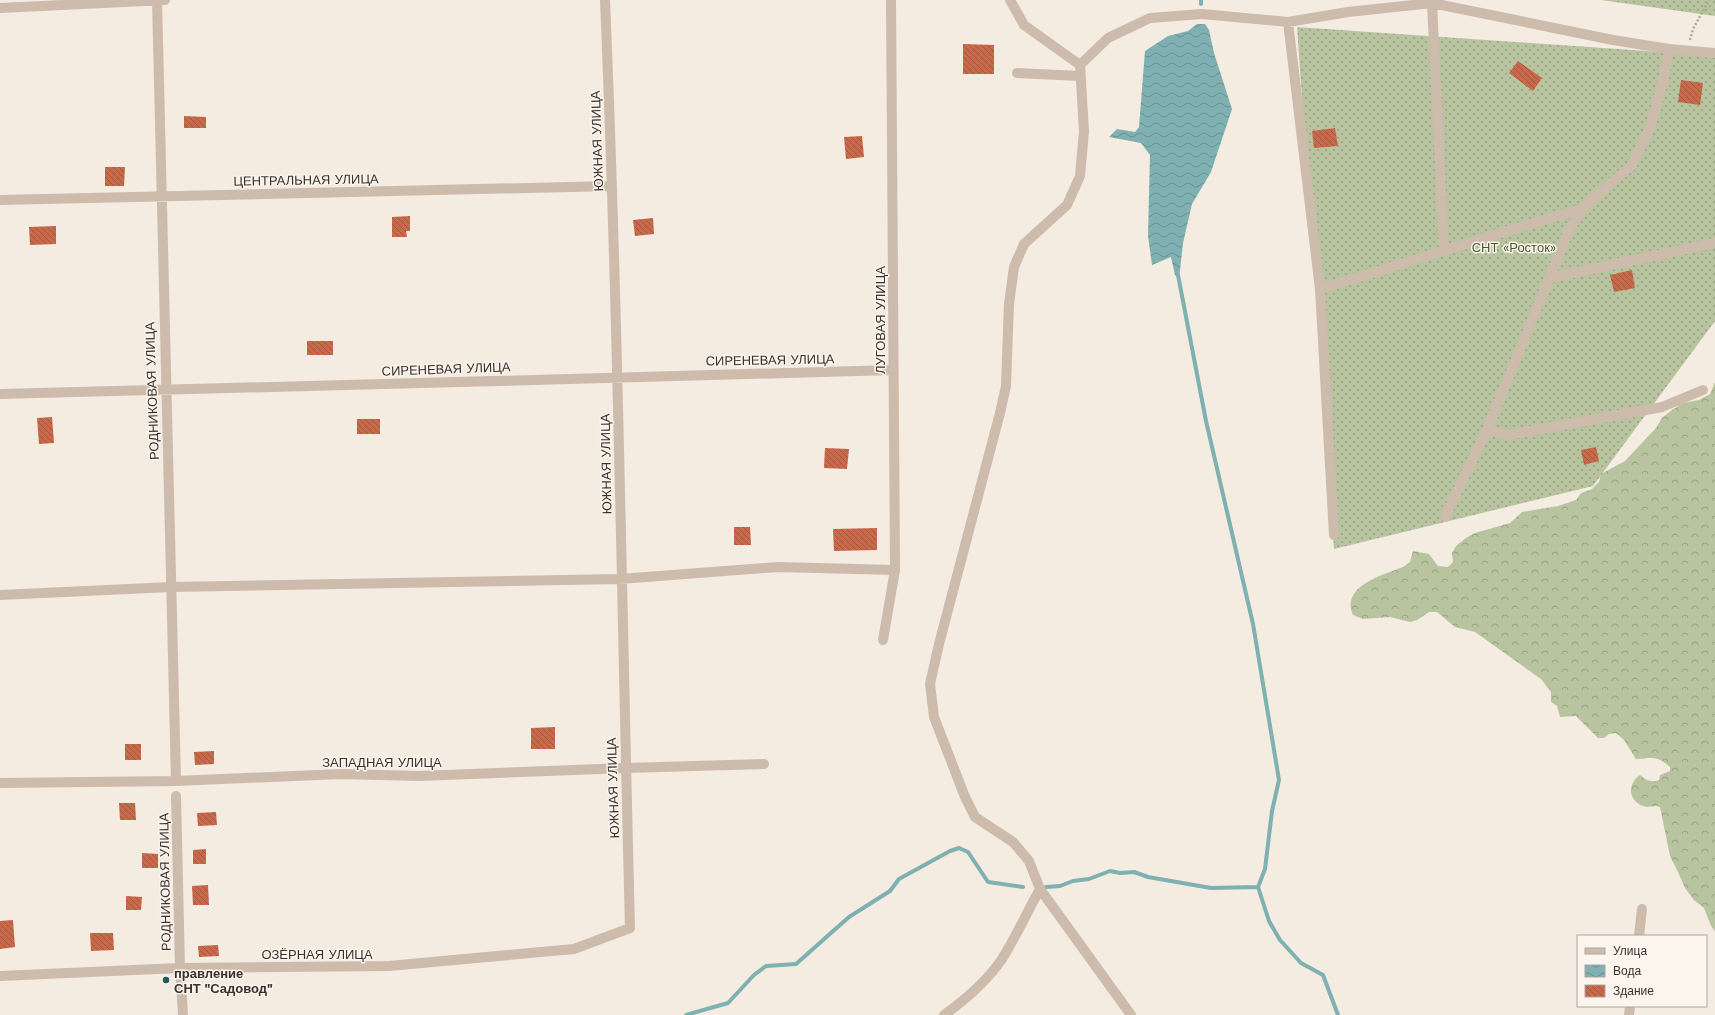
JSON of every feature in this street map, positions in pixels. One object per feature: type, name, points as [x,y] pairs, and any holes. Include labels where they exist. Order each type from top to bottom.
[{"type":"street","name":"РОДНИКОВАЯ УЛИЦА","points":[[157,0],[165,391],[176,782]]},
{"type":"street","points":[[0,8],[165,0]]},
{"type":"street","name":"ЮЖНАЯ УЛИЦА","points":[[605,0],[618,376],[620,579],[630,928]]},
{"type":"street","name":"ЛУГОВАЯ УЛИЦА","points":[[883,640],[895,570],[891,0]]},
{"type":"street","points":[[1010,0],[1024,24],[1080,65]]},
{"type":"street","points":[[1131,1015],[1040,889],[1029,861],[1013,842],[975,816],[965,797],[934,717],[930,684],[1006,386],[1009,304],[1014,267],[1024,244],[1067,205],[1080,176],[1084,131],[1080,65],[1108,38],[1150,18],[1202,14],[1288,22],[1348,12],[1432,3],[1669,49],[1715,53]]},
{"type":"street","points":[[1432,3],[1444,251]]},
{"type":"street","points":[[1288,22],[1320,289],[1334,535]]},
{"type":"street","points":[[1445,517],[1487,430],[1569,230],[1582,209],[1632,165],[1650,128],[1664,81],[1669,49]]},
{"type":"street","points":[[1017,73],[1080,76]]},
{"type":"street","name":"ЦЕНТРАЛЬНАЯ УЛИЦА","points":[[0,200],[612,186]]},
{"type":"street","points":[[1320,289],[1507,230],[1582,209]]},
{"type":"street","points":[[1549,278],[1715,243]]},
{"type":"street","name":"СИРЕНЕВАЯ УЛИЦА","points":[[0,394],[165,391],[618,376],[893,370]]},
{"type":"street","points":[[1487,430],[1508,435],[1662,407],[1703,390]]},
{"type":"street","points":[[0,595],[171,587],[620,579],[778,567],[895,570]]},
{"type":"street","name":"ЗАПАДНАЯ УЛИЦА","points":[[0,783],[176,782],[341,774],[419,776],[764,764]]},
{"type":"street","name":"РОДНИКОВАЯ УЛИЦА","points":[[176,796],[180,968],[183,1015]]},
{"type":"street","points":[[944,1015],[958,1005],[979,986],[1001,960],[1040,889]]},
{"type":"street","points":[[1639,935],[1642,909]]},
{"type":"street","name":"ОЗЁРНАЯ УЛИЦА","points":[[0,976],[180,968],[389,966],[574,949],[630,928]]},
{"type":"path","points":[[1688,50],[1693,29],[1709,0]]},
{"type":"green space","points":[[1601,0],[1715,0],[1715,16]]},
{"type":"green space","name":"СНТ «Росток»","points":[[1297,27],[1715,57],[1715,321],[1593,486],[1334,549]]},
{"type":"green space","points":[[1715,382],[1715,931],[1711,926],[1704,908],[1694,900],[1685,888],[1670,856],[1660,807],[1647,807],[1641,805],[1635,801],[1631,792],[1632,785],[1638,776],[1640,775],[1649,780],[1656,781],[1659,780],[1660,775],[1670,771],[1670,767],[1654,758],[1636,759],[1624,740],[1616,733],[1609,734],[1604,738],[1598,738],[1576,716],[1560,717],[1557,706],[1551,702],[1551,692],[1541,679],[1475,632],[1455,627],[1437,612],[1429,612],[1417,620],[1410,622],[1390,617],[1363,619],[1353,615],[1351,605],[1353,596],[1358,589],[1375,578],[1403,567],[1410,562],[1413,551],[1429,554],[1438,566],[1448,567],[1453,562],[1452,553],[1456,546],[1475,533],[1510,523],[1522,512],[1558,506],[1576,500],[1581,493],[1592,489],[1599,482],[1601,474],[1625,461],[1656,428],[1662,418],[1683,403],[1699,400],[1710,394]]},
{"type":"water","points":[[1197,24],[1205,24],[1209,30],[1214,53],[1232,109],[1211,172],[1192,204],[1183,243],[1179,279],[1175,275],[1171,257],[1152,265],[1148,236],[1150,155],[1141,143],[1109,137],[1117,129],[1135,132],[1139,127],[1145,51],[1168,36],[1188,31]]},
{"type":"building","points":[[963,44],[994,45],[994,74],[963,74]]},
{"type":"building","points":[[1518,61],[1542,78],[1533,91],[1509,73]]},
{"type":"building","points":[[1681,80],[1703,83],[1700,105],[1678,102]]},
{"type":"building","points":[[184,116],[206,117],[206,128],[184,128]]},
{"type":"building","points":[[1335,128],[1338,146],[1314,148],[1312,131]]},
{"type":"building","points":[[862,136],[864,157],[846,159],[844,137]]},
{"type":"building","points":[[105,167],[125,167],[124,186],[105,186]]},
{"type":"building","points":[[410,216],[410,231],[406,231],[407,237],[392,237],[392,217]]},
{"type":"building","points":[[653,218],[654,234],[635,236],[633,220]]},
{"type":"building","points":[[56,226],[56,244],[30,245],[29,227]]},
{"type":"building","points":[[1632,270],[1635,288],[1614,292],[1610,275]]},
{"type":"building","points":[[307,341],[333,341],[333,355],[307,355]]},
{"type":"building","points":[[52,417],[54,443],[39,444],[37,418]]},
{"type":"building","points":[[357,419],[380,419],[380,434],[357,434]]},
{"type":"building","points":[[1596,447],[1599,461],[1584,465],[1581,450]]},
{"type":"building","points":[[825,448],[849,449],[847,469],[824,468]]},
{"type":"building","points":[[734,527],[750,527],[751,545],[734,545]]},
{"type":"building","points":[[877,528],[877,550],[834,551],[833,529]]},
{"type":"building","points":[[555,727],[555,749],[531,749],[531,728]]},
{"type":"building","points":[[125,744],[141,744],[141,760],[125,760]]},
{"type":"building","points":[[214,751],[214,764],[195,765],[194,752]]},
{"type":"building","points":[[119,803],[135,803],[136,820],[120,820]]},
{"type":"building","points":[[216,812],[217,825],[198,826],[197,813]]},
{"type":"building","points":[[206,849],[206,864],[193,864],[193,850]]},
{"type":"building","points":[[142,853],[158,854],[158,868],[142,868]]},
{"type":"building","points":[[208,885],[209,905],[193,905],[192,886]]},
{"type":"building","points":[[126,896],[142,897],[141,910],[126,910]]},
{"type":"building","points":[[13,920],[15,947],[0,949],[0,921]]},
{"type":"building","points":[[90,933],[113,933],[114,950],[91,951]]},
{"type":"building","points":[[218,945],[219,956],[199,957],[198,946]]},
{"type":"waterway","points":[[1178,275],[1206,421],[1253,624],[1279,780],[1272,811],[1265,869],[1258,887],[1269,921],[1280,940],[1301,963],[1323,975],[1338,1015]]},
{"type":"waterway","points":[[686,1015],[728,1003],[754,975],[766,966],[796,964],[849,917],[890,891],[899,879],[950,851],[959,848],[968,852],[988,882],[1023,887]]},
{"type":"waterway","points":[[1046,887],[1060,886],[1073,881],[1089,879],[1110,871],[1120,873],[1134,872],[1148,877],[1211,888],[1258,887]]},
{"type":"place","name":"правление СНТ \"Садовод\"","points":[[166,980]]}]
